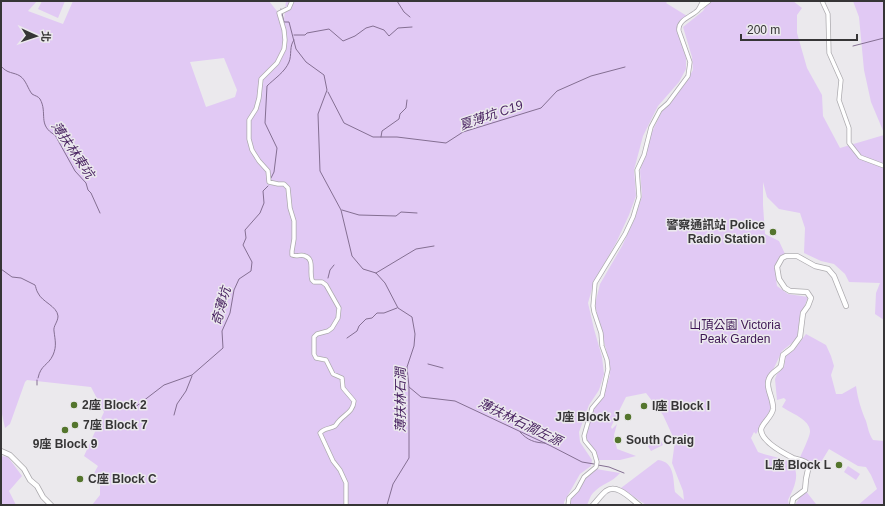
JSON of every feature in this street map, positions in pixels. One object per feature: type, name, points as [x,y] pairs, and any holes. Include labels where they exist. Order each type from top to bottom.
[{"type":"street","points":[[292,1],[291,6],[278,14],[284,30],[285,46],[277,63],[261,79],[260,95],[257,105],[249,120],[250,144],[259,161],[268,171],[269,182],[284,184],[288,188],[290,208],[294,221],[292,255],[304,256],[309,259],[311,264],[312,280],[315,282],[325,283],[339,307],[338,318],[332,328],[328,331],[317,334],[314,337],[314,353],[316,358],[326,360],[333,374],[342,378],[343,388],[354,401],[352,408],[346,416],[333,427],[320,433],[333,461],[340,470],[346,483],[346,505]]},
{"type":"street","points":[[698,9],[703,1]]},
{"type":"street","points":[[568,505],[569,498],[577,490],[584,477],[596,467],[597,460],[594,451],[585,441],[584,434],[592,408],[602,396],[608,368],[602,346],[601,333],[594,312],[595,283],[629,227],[633,217],[639,197],[637,170],[644,155],[651,127],[660,110],[668,103],[688,76],[690,62],[678,27],[683,20],[710,1]]},
{"type":"street","points":[[822,1],[828,14],[829,53],[841,81],[839,99],[849,128],[849,142],[860,157],[884,166]]},
{"type":"street","points":[[792,505],[794,499],[805,490],[809,465],[806,462],[792,458],[771,445],[762,433],[761,429],[770,418],[773,410],[768,388],[770,378],[772,374],[782,366],[783,355],[792,348],[800,337],[803,313],[811,298],[807,292],[790,291],[785,288],[779,279],[777,267],[779,262],[786,256],[797,256],[815,266],[828,269],[834,276],[846,306]]},
{"type":"street","points":[[1,451],[10,455],[24,469],[30,480],[39,488],[43,497],[51,505]]},
{"type":"street","points":[[593,505],[606,491],[612,489],[619,490],[639,505]]},
{"type":"green space","points":[[1,1],[37,1],[28,11],[63,24],[73,1],[269,1],[284,20],[286,1],[668,1],[666,3],[687,16],[677,26],[686,58],[686,69],[679,82],[658,106],[643,136],[634,170],[636,196],[616,243],[594,282],[588,303],[602,357],[604,374],[599,390],[589,405],[579,432],[580,442],[592,460],[591,466],[580,474],[564,502],[564,505],[92,505],[100,495],[100,477],[93,475],[98,466],[84,456],[104,412],[91,387],[27,380],[10,424],[5,428],[1,413]],"holes":[[[224,58],[237,90],[235,97],[206,107],[190,62]]]},
{"type":"green space","points":[[42,1],[65,1],[58,18],[38,9]]},
{"type":"green space","name":"山頂公園 Victoria Peak Garden","points":[[711,1],[793,1],[802,8],[797,15],[797,33],[807,68],[822,95],[823,116],[840,148],[884,135],[884,320],[875,314],[876,293],[880,283],[849,282],[845,274],[834,264],[821,261],[804,253],[805,228],[800,213],[779,209],[767,197],[763,182],[765,234],[779,241],[785,254],[778,262],[776,268],[777,286],[788,294],[808,297],[800,318],[797,339],[782,351],[767,383],[772,407],[756,434],[754,432],[751,438],[758,452],[783,459],[793,466],[796,481],[788,500],[789,505],[646,505],[621,488],[658,460],[664,461],[668,464],[672,472],[675,492],[684,500],[683,491],[672,463],[675,441],[663,415],[646,393],[626,397],[611,427],[612,429],[617,424],[614,435],[617,449],[636,456],[620,460],[598,460],[598,456],[586,440],[585,433],[594,408],[604,393],[610,375],[608,356],[595,304],[600,284],[622,246],[635,218],[642,196],[640,171],[649,138],[663,109],[684,85],[693,70],[692,57],[683,27],[703,11],[707,4]]},
{"type":"green space","points":[[853,1],[884,1],[884,133],[871,102],[864,70],[859,17]]},
{"type":"green space","points":[[806,334],[826,345],[834,366],[831,375],[836,394],[842,394],[856,386],[860,404],[873,440],[884,441],[884,505],[858,505],[877,489],[866,467],[858,466],[829,449],[818,467],[799,460],[807,442],[810,432],[809,428],[804,420],[782,407],[786,400],[784,398],[777,400],[775,379],[777,374],[784,367],[786,355],[794,350]]},
{"type":"green space","points":[[660,439],[663,445],[651,451],[648,446]]},
{"type":"green space","points":[[1,456],[8,457],[22,476],[9,491],[16,505],[1,505]]},
{"type":"green space","points":[[848,466],[860,474],[856,480],[844,472]]},
{"type":"green space","points":[[596,469],[620,473],[614,479],[596,490],[591,496],[587,505],[568,505],[583,477]]},
{"type":"green space","points":[[805,490],[816,504],[818,505],[796,505]]},
{"type":"waterway","points":[[397,1],[404,12],[410,17]]},
{"type":"waterway","name":"薄扶林石澗","points":[[281,9],[284,22],[289,22],[296,49],[306,62],[324,75],[327,90],[318,114],[320,171],[341,210],[352,256],[363,269],[376,273],[385,283],[398,308],[412,317],[415,334],[414,346],[407,367],[409,387],[409,458],[393,484],[387,505]]},
{"type":"waterway","points":[[294,35],[305,35],[307,33],[329,29],[343,41],[355,36],[366,28],[373,26],[384,30],[389,36],[398,28],[412,27]]},
{"type":"waterway","points":[[853,46],[884,38]]},
{"type":"waterway","points":[[271,178],[274,172],[277,148],[265,123],[267,86],[287,66],[290,59],[292,42],[294,40]]},
{"type":"waterway","name":"薄扶林東坑","points":[[1,66],[8,72],[22,78],[32,94],[40,99],[46,127],[55,135],[75,171],[86,183],[100,213]]},
{"type":"waterway","name":"夏薄坑 C19","points":[[328,92],[344,123],[373,137],[397,137],[446,143],[463,132],[541,108],[557,91],[591,76],[625,67]]},
{"type":"waterway","points":[[381,137],[382,131],[399,119],[400,114],[406,108],[407,100]]},
{"type":"waterway","name":"奇薄坑","points":[[134,408],[164,385],[192,375],[223,348],[222,331],[230,313],[234,290],[239,279],[251,271],[252,262],[243,245],[246,238],[245,230],[260,213],[264,203],[263,191],[268,186]]},
{"type":"waterway","points":[[342,210],[359,215],[396,216],[401,212],[417,213]]},
{"type":"waterway","points":[[376,273],[416,249],[434,246]]},
{"type":"waterway","points":[[328,278],[330,270],[334,265]]},
{"type":"waterway","points":[[1,269],[12,277],[21,278],[35,285],[40,296],[55,309],[57,313],[58,318],[54,329],[55,349],[51,359],[39,373],[38,378]]},
{"type":"waterway","points":[[347,338],[357,331],[359,326],[366,319],[372,318],[377,313],[384,313],[397,308]]},
{"type":"waterway","points":[[428,364],[443,368]]},
{"type":"waterway","points":[[174,415],[177,404],[186,391],[192,376]]},
{"type":"waterway","points":[[37,380],[37,385]]},
{"type":"waterway","name":"薄扶林石澗左源","points":[[409,387],[421,397],[455,401],[582,462],[594,464]]},
{"type":"waterway","name":"薄扶林石澗左源","points":[[520,432],[531,440],[545,443]]},
{"type":"waterway","name":"薄扶林石澗左源","points":[[598,465],[609,467],[624,473]]},
{"type":"place","name":"警察通訊站 Police Radio Station","points":[[773,232]]},
{"type":"place","name":"2座 Block 2","points":[[74,405]]},
{"type":"place","name":"I座 Block I","points":[[644,406]]},
{"type":"place","name":"J座 Block J","points":[[628,417]]},
{"type":"place","name":"7座 Block 7","points":[[75,425]]},
{"type":"place","name":"9座 Block 9","points":[[65,430]]},
{"type":"place","name":"South Craig","points":[[618,440]]},
{"type":"place","name":"L座 Block L","points":[[839,465]]},
{"type":"place","name":"C座 Block C","points":[[80,479]]}]
